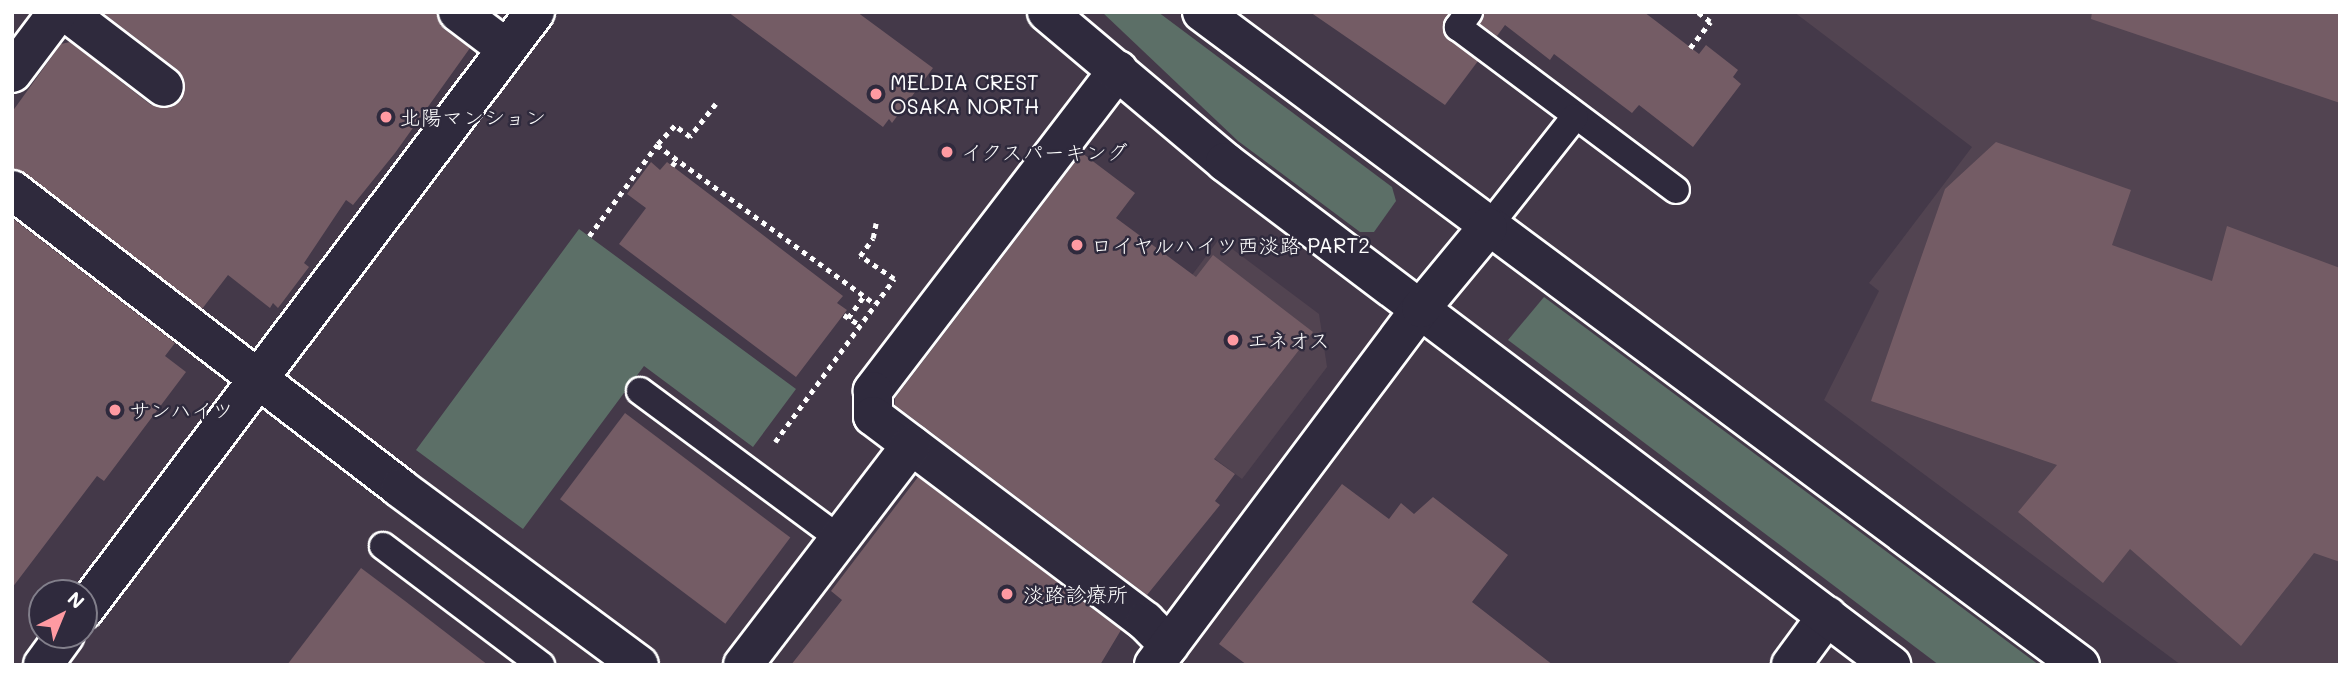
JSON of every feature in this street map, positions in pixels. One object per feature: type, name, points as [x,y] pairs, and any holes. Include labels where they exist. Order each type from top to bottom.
[{"type":"street","points":[[12,73],[58,12]]},
{"type":"street","points":[[66,12],[164,87]]},
{"type":"street","points":[[458,12],[507,49]]},
{"type":"street","points":[[98,592],[534,12]]},
{"type":"street","points":[[1047,12],[1224,162],[1891,665]]},
{"type":"street","points":[[1202,12],[2080,665]]},
{"type":"street","points":[[1118,70],[873,391],[873,416],[1145,621],[1170,658],[1421,309],[1488,227]]},
{"type":"street","points":[[12,190],[261,377],[400,488],[639,665]]},
{"type":"street","points":[[743,665],[911,445]]},
{"type":"street","points":[[1791,665],[1827,616]]},
{"type":"street","points":[[43,665],[55,649]]},
{"type":"lane","points":[[1469,12],[1458,27],[1676,190]]},
{"type":"lane","points":[[1488,227],[1575,117]]},
{"type":"lane","points":[[640,391],[840,539]]},
{"type":"lane","points":[[383,546],[541,665]]},
{"type":"path","points":[[1690,48],[1710,22],[1697,12]]},
{"type":"path","points":[[589,236],[657,145],[675,126],[690,137],[716,104]]},
{"type":"path","points":[[657,145],[875,304]]},
{"type":"path","points":[[672,166],[677,159]]},
{"type":"path","points":[[752,474],[894,279],[860,256],[873,238],[876,223]]},
{"type":"path","points":[[860,326],[846,316],[864,296]]},
{"type":"shaded area","points":[[1794,12],[2340,12],[2340,665],[2181,665],[1824,400],[1879,291],[1869,283],[1972,147]]},
{"type":"shaded area","name":"エネオス","points":[[1219,239],[1319,314],[1327,367],[1242,479],[1112,382]]},
{"type":"green space","points":[[1102,12],[1158,12],[1392,187],[1396,201],[1374,232],[1360,232],[1238,141]]},
{"type":"green space","points":[[579,229],[796,389],[753,447],[644,366],[523,529],[416,450]]},
{"type":"green space","points":[[1544,297],[2039,665],[1939,665],[1508,340]]},
{"type":"building","points":[[102,12],[437,12],[444,29],[470,48],[395,153],[353,205],[346,200],[304,263],[309,267],[278,308],[273,303],[270,308],[228,275],[202,309],[25,173],[12,169],[12,112],[61,44],[70,42],[151,105],[172,107],[182,100],[184,79],[178,70]]},
{"type":"building","name":"MELDIA CREST OSAKA NORTH","points":[[728,12],[857,12],[933,68],[892,123],[889,119],[883,127]]},
{"type":"building","points":[[1310,12],[1449,12],[1443,25],[1444,34],[1478,61],[1445,105]]},
{"type":"building","points":[[1485,12],[1644,12],[1699,54],[1706,45],[1738,70],[1733,77],[1741,84],[1693,147],[1639,105],[1632,113],[1554,54],[1550,60],[1505,25],[1497,36],[1480,24]]},
{"type":"building","points":[[2092,12],[2340,12],[2340,103],[2091,19]]},
{"type":"building","points":[[1996,142],[2131,190],[2112,245],[2212,281],[2227,226],[2340,268],[2340,562],[2314,553],[2241,646],[2130,549],[2103,583],[2018,512],[2057,465],[1871,401],[1945,189]]},
{"type":"building","points":[[1082,153],[1135,193],[1116,218],[1196,277],[1213,255],[1313,332],[1214,459],[1235,474],[1215,501],[1220,505],[1147,595],[895,405],[895,398]]},
{"type":"building","points":[[651,162],[660,170],[667,162],[843,296],[837,303],[847,310],[796,377],[619,244],[646,208],[627,194]]},
{"type":"building","points":[[12,218],[175,343],[165,356],[186,372],[104,481],[97,476],[12,588]]},
{"type":"building","points":[[625,413],[790,538],[725,624],[560,499]]},
{"type":"building","points":[[918,477],[1121,630],[1100,665],[791,665],[842,600],[831,591]]},
{"type":"building","points":[[1342,484],[1389,519],[1401,503],[1414,514],[1433,497],[1508,555],[1472,602],[1553,665],[1247,665],[1219,644]]},
{"type":"building","points":[[361,568],[405,601],[488,665],[287,665]]},
{"type":"place","name":"MELDIA CREST OSAKA NORTH","points":[[876,94]]},
{"type":"place","name":"北陽マンション","points":[[386,117]]},
{"type":"place","name":"イクスパーキング","points":[[947,152]]},
{"type":"place","name":"ロイヤルハイツ西淡路 PART2","points":[[1077,245]]},
{"type":"place","name":"エネオス","points":[[1233,340]]},
{"type":"place","name":"サンハイツ","points":[[115,410]]},
{"type":"place","name":"淡路診療所","points":[[1007,594]]}]
